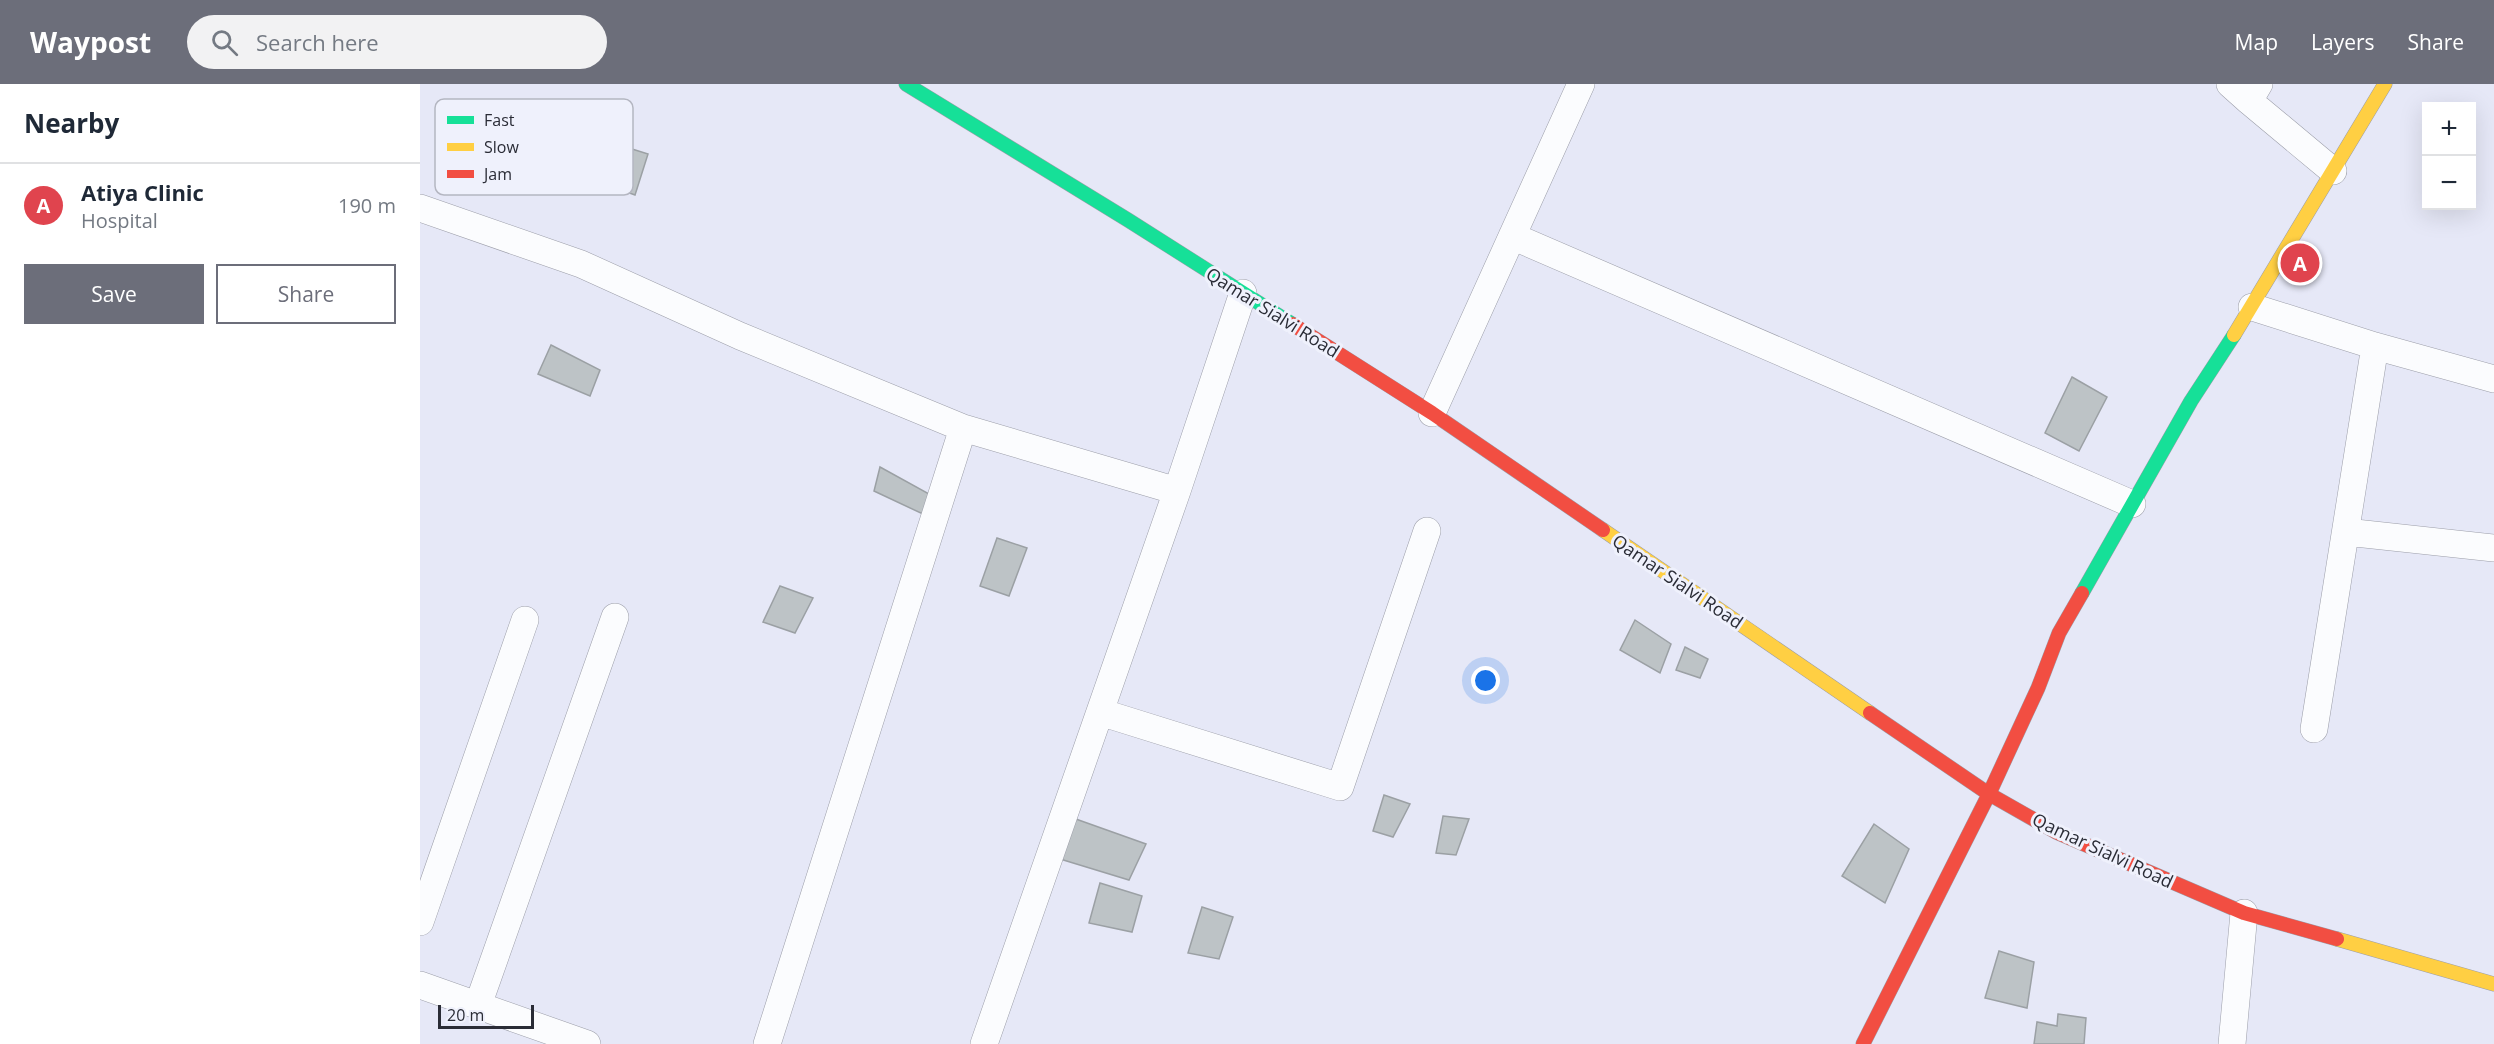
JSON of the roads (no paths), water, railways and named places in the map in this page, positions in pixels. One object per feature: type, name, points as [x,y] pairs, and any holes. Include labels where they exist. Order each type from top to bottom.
[{"type":"street","name":"Qamar Sialvi Road","points":[[906,84],[1243,292],[1432,413],[1989,794],[2056,832],[2244,913],[2494,984]]},
{"type":"street","points":[[1432,413],[1581,84]]},
{"type":"street","points":[[1863,1044],[1989,794],[2038,688],[2059,633],[2191,401],[2252,308],[2385,84]]},
{"type":"street","points":[[2246,90],[2333,171]]},
{"type":"street","points":[[420,208],[581,264],[740,336],[963,428],[1177,491]]},
{"type":"street","points":[[1512,236],[2132,504]]},
{"type":"street","points":[[984,1044],[1177,491],[1243,292]]},
{"type":"street","points":[[2252,308],[2375,346],[2494,379]]},
{"type":"street","points":[[2314,729],[2375,346]]},
{"type":"street","points":[[767,1044],[963,428]]},
{"type":"street","points":[[1100,712],[1340,787],[1426,531]]},
{"type":"street","points":[[2346,532],[2494,548]]},
{"type":"street","points":[[478,1005],[615,617]]},
{"type":"street","points":[[420,922],[525,620]]},
{"type":"street","points":[[2232,1044],[2244,913]]},
{"type":"street","points":[[420,985],[587,1044]]},
{"type":"place","name":"Atiya Clinic","points":[[2300,263]]}]
